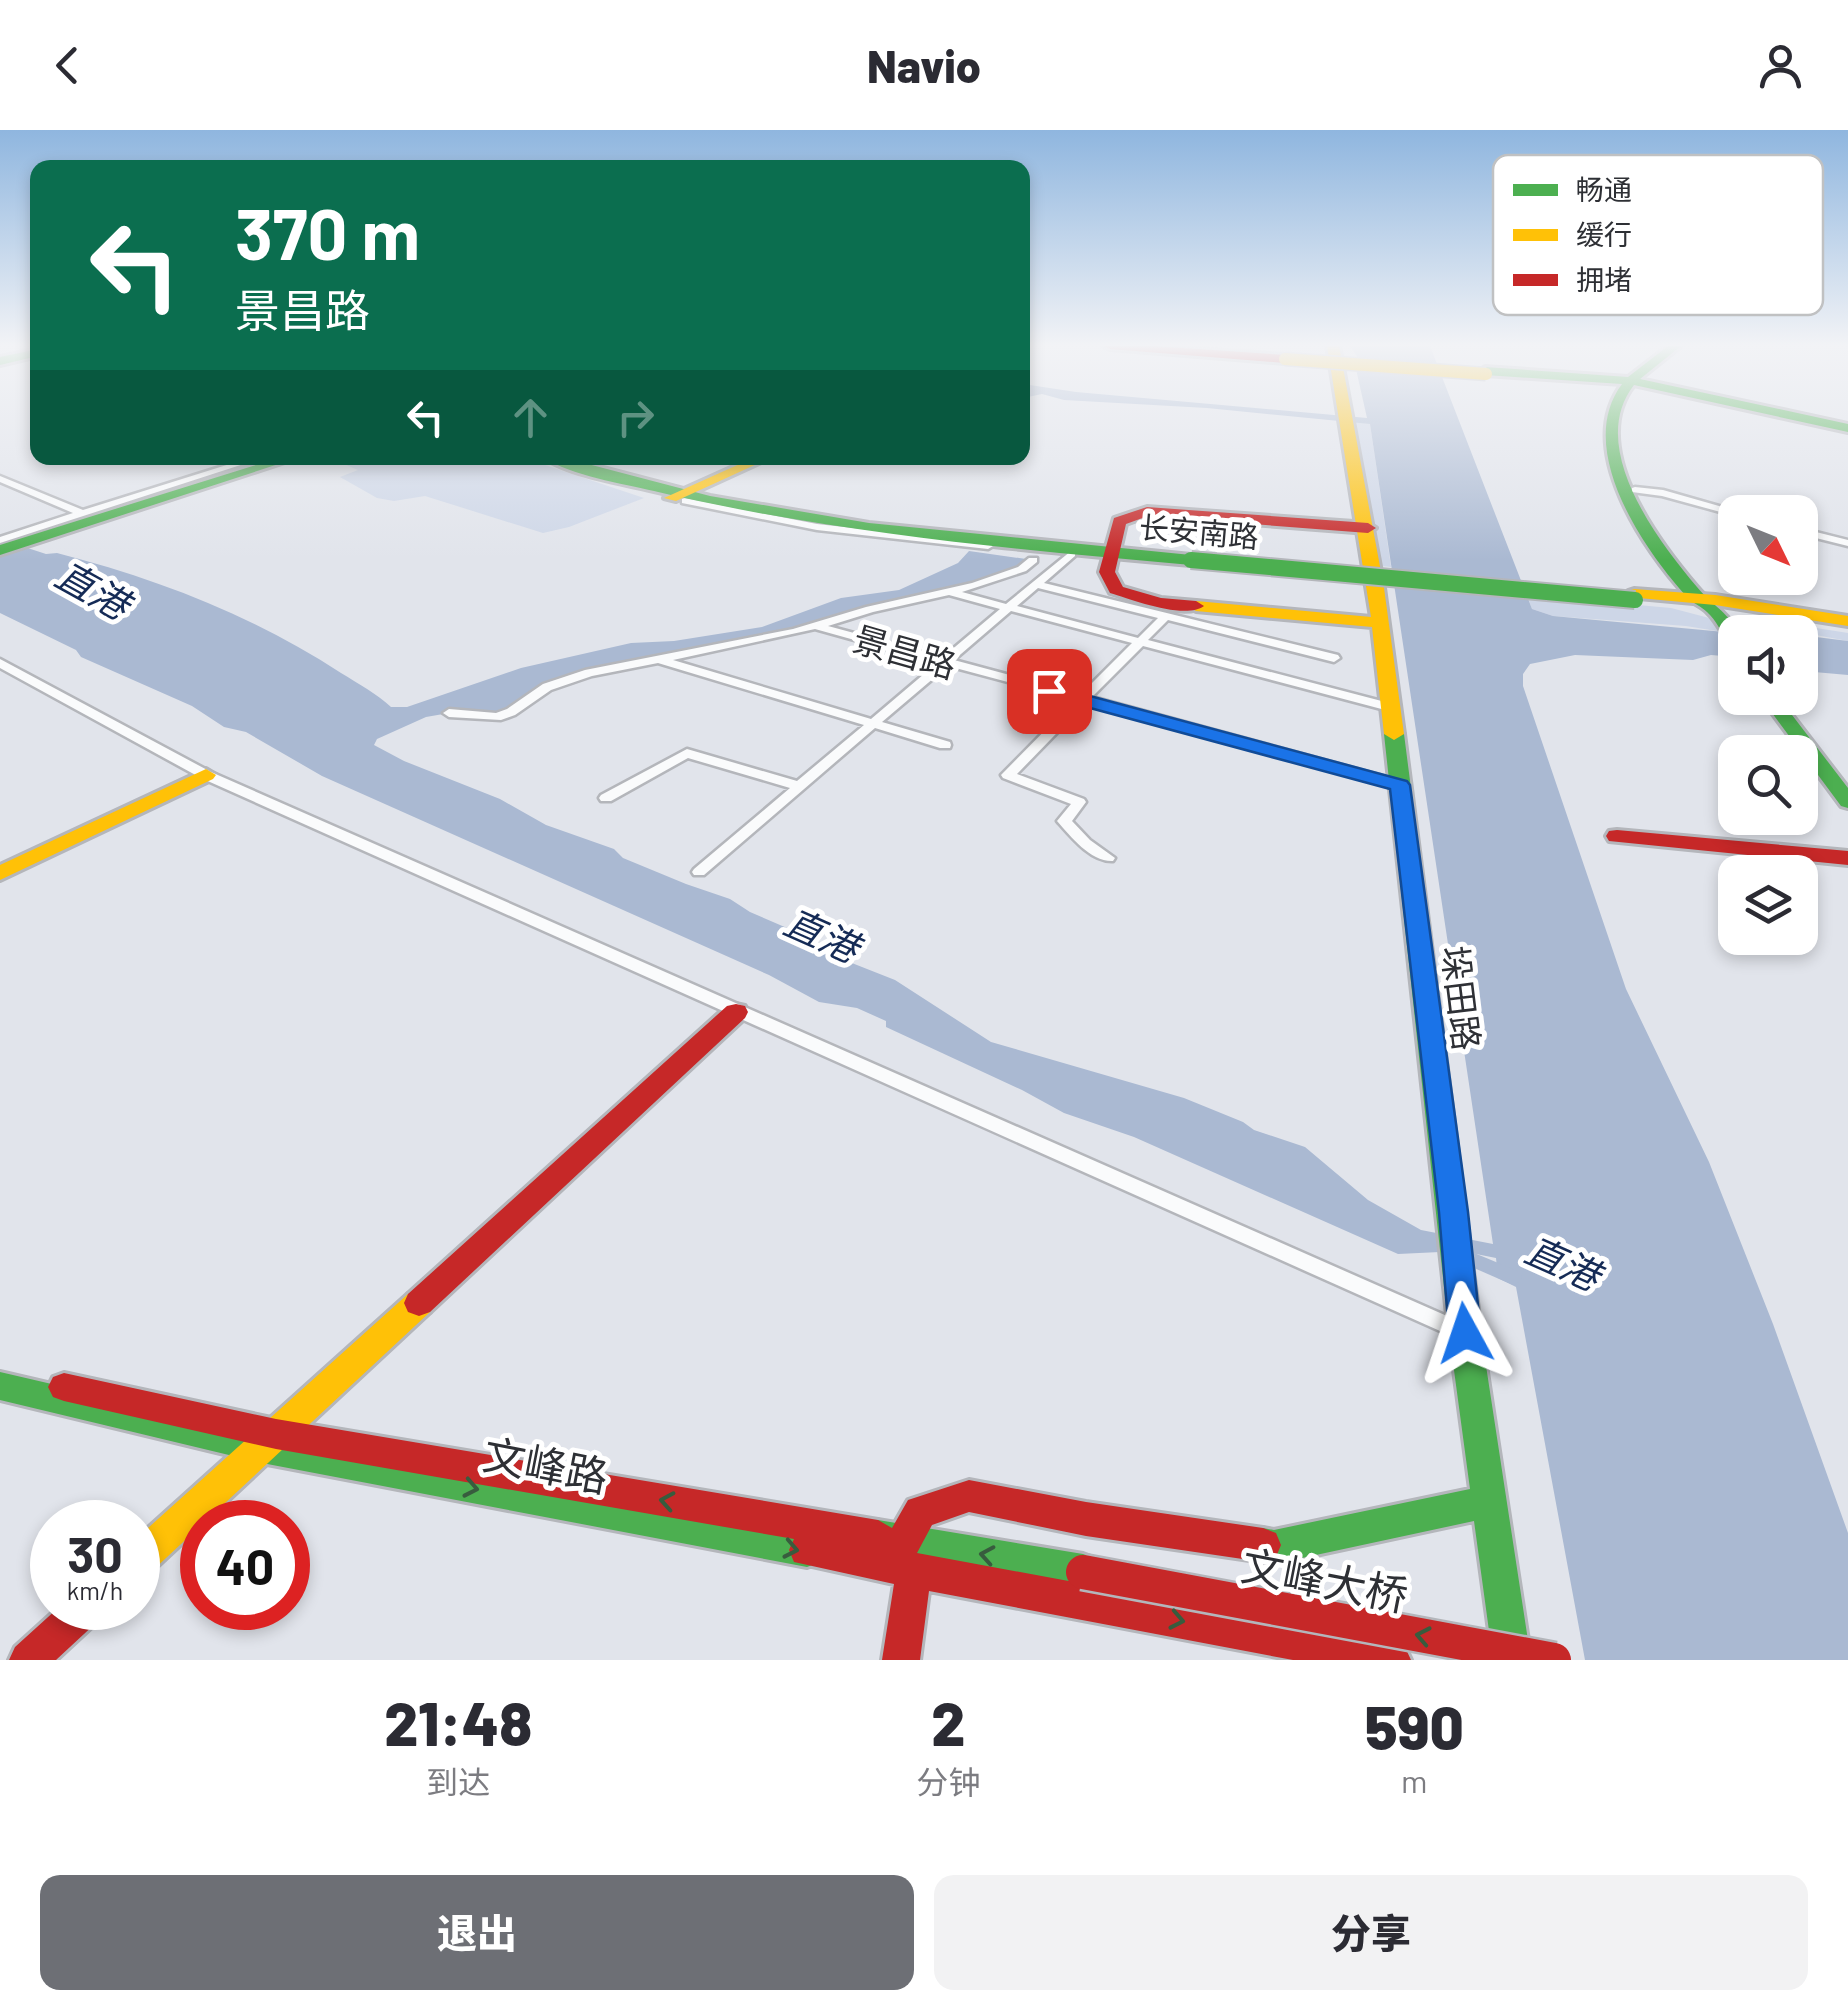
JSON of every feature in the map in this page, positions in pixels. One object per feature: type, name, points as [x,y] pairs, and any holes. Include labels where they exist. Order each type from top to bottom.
[{"type":"main road","name":"垛田路","points":[[1343,417],[1368,528],[1381,623],[1454,1212],[1465,1333],[1512,1660]]},
{"type":"main road","points":[[1612,417],[1610,428],[1616,474],[1717,614]]},
{"type":"main road","points":[[1620,417],[1617,430],[1626,476],[1717,614]]},
{"type":"main road","points":[[1798,417],[1848,428]]},
{"type":"main road","points":[[0,545],[249,465]]},
{"type":"main road","points":[[89,517],[266,465]]},
{"type":"main road","name":"长安南路","points":[[575,465],[676,495],[868,526],[1634,597],[1717,614],[1848,624]]},
{"type":"main road","name":"长安南路","points":[[588,465],[676,495]]},
{"type":"main road","points":[[676,495],[747,465]]},
{"type":"main road","points":[[1368,528],[1147,511],[1119,522],[1107,572],[1110,583],[1135,598],[1381,623]]},
{"type":"main road","points":[[1783,715],[1848,802]]},
{"type":"main road","points":[[0,865],[202,772]]},
{"type":"main road","points":[[0,874],[202,772]]},
{"type":"main road","points":[[1617,836],[1848,858]]},
{"type":"main road","points":[[160,1540],[736,1012]]},
{"type":"main road","name":"文峰路","points":[[0,1370],[269,1441],[1083,1572]]},
{"type":"main road","name":"文峰路","points":[[0,1386],[914,1572],[1082,1602]]},
{"type":"main road","points":[[904,1541],[920,1512],[969,1496],[1086,1520],[1274,1547],[1489,1500]]},
{"type":"main road","points":[[901,1660],[914,1572]]},
{"type":"main road","name":"文峰大桥","points":[[1083,1572],[1554,1660]]},
{"type":"main road","name":"文峰大桥","points":[[1082,1602],[1392,1660]]},
{"type":"main road","points":[[28,1660],[61,1630]]},
{"type":"street","points":[[0,479],[89,517],[237,465]]},
{"type":"street","points":[[568,465],[676,495],[861,533],[1096,556],[1112,550]]},
{"type":"street","points":[[1635,490],[1663,493],[1718,508]]},
{"type":"street","points":[[1818,536],[1848,543]]},
{"type":"street","points":[[699,872],[1071,554]]},
{"type":"street","points":[[448,713],[497,717],[547,687],[653,658],[750,643],[870,609],[951,592],[1022,569],[1033,560]]},
{"type":"street","points":[[1036,584],[1334,658]]},
{"type":"street","points":[[951,592],[1389,707]]},
{"type":"street","points":[[1108,858],[1085,843],[1064,821],[1079,802],[1008,775],[1165,617]]},
{"type":"street","name":"景昌路","points":[[816,626],[1400,785]]},
{"type":"street","points":[[653,658],[945,745]]},
{"type":"street","points":[[0,663],[202,772],[1465,1333]]},
{"type":"street","points":[[606,798],[688,753],[799,786]]},
{"type":"shaded area","points":[[1353,421],[1370,424],[1391,567],[1373,565]]},
{"type":"shaded area","points":[[346,465],[545,465],[644,498],[543,533],[425,496],[394,501],[377,498],[340,477],[358,470]]},
{"type":"shaded area","points":[[1527,595],[1671,608],[1713,619],[1718,631],[1553,616],[1532,609]]},
{"type":"shaded area","points":[[1818,628],[1848,633],[1848,641],[1818,635]]},
{"type":"water","points":[[1303,417],[1458,417],[1532,609],[1553,616],[1718,631],[1718,656],[1693,660],[1575,655],[1530,664],[1523,674],[1523,686],[1626,989],[1709,1162],[1773,1324],[1848,1533],[1848,1660],[1585,1660],[1516,1287],[1498,1278],[1496,1258],[1461,1251],[1398,1254],[1134,1137],[1064,1113],[886,1027],[886,1021],[857,1008],[819,1002],[769,975],[322,776],[246,732],[224,727],[192,706],[81,657],[76,650],[0,613],[0,539],[46,554],[95,563],[204,601],[308,653],[391,707],[407,707],[521,668],[631,643],[674,641],[762,627],[841,598],[899,590],[958,563],[969,551],[1033,560],[1002,576],[795,632],[660,656],[547,687],[497,717],[449,713],[426,717],[377,739],[374,745],[500,799],[546,825],[614,849],[623,858],[730,899],[794,931],[829,954],[895,980],[991,1042],[1184,1098],[1254,1130],[1305,1147],[1368,1200],[1421,1230],[1493,1244],[1370,424]]},
{"type":"water","points":[[1818,637],[1848,641],[1848,675],[1818,672]]},
{"type":"waterway","name":"直港","points":[[1455,1252],[1513,1277]]},
{"type":"traffic: fast","points":[[1613,417],[1612,448],[1631,502],[1663,554],[1697,597],[1718,615]]},
{"type":"traffic: fast","points":[[1799,417],[1848,428]]},
{"type":"traffic: fast","points":[[0,550],[268,465]]},
{"type":"traffic: fast","points":[[576,465],[710,500],[789,515],[948,537],[1191,560]]},
{"type":"traffic: fast","points":[[1191,560],[1635,600]]},
{"type":"traffic: fast","points":[[1783,715],[1848,802]]},
{"type":"traffic: fast","points":[[1394,734],[1465,1333],[1512,1660]]},
{"type":"traffic: fast","points":[[0,1386],[262,1448],[807,1550]]},
{"type":"traffic: fast","points":[[1263,1545],[1274,1547],[1489,1501]]},
{"type":"traffic: fast","points":[[878,1537],[1083,1572]]},
{"type":"traffic: slow","points":[[1346,417],[1376,588],[1394,734]]},
{"type":"traffic: slow","points":[[671,498],[747,465]]},
{"type":"traffic: slow","points":[[1634,594],[1715,600],[1848,621]]},
{"type":"traffic: slow","points":[[1196,606],[1381,623]]},
{"type":"traffic: slow","points":[[0,873],[206,775]]},
{"type":"traffic: slow","points":[[160,1540],[419,1303]]},
{"type":"traffic: jam","points":[[1196,606],[1160,603],[1116,590],[1107,572],[1119,521],[1147,511],[1368,528]]},
{"type":"traffic: jam","points":[[1617,836],[1848,858]]},
{"type":"traffic: jam","points":[[419,1303],[736,1012]]},
{"type":"traffic: jam","points":[[64,1387],[276,1434],[878,1537]]},
{"type":"traffic: jam","points":[[904,1541],[920,1512],[969,1496],[1086,1519],[1263,1545]]},
{"type":"traffic: jam","points":[[807,1550],[1392,1660]]},
{"type":"traffic: jam","points":[[901,1660],[914,1572]]},
{"type":"traffic: jam","points":[[1083,1572],[1554,1660]]},
{"type":"traffic: jam","points":[[28,1660],[61,1630]]},
{"type":"route","points":[[1049,691],[1400,785],[1454,1212],[1465,1333]]}]
